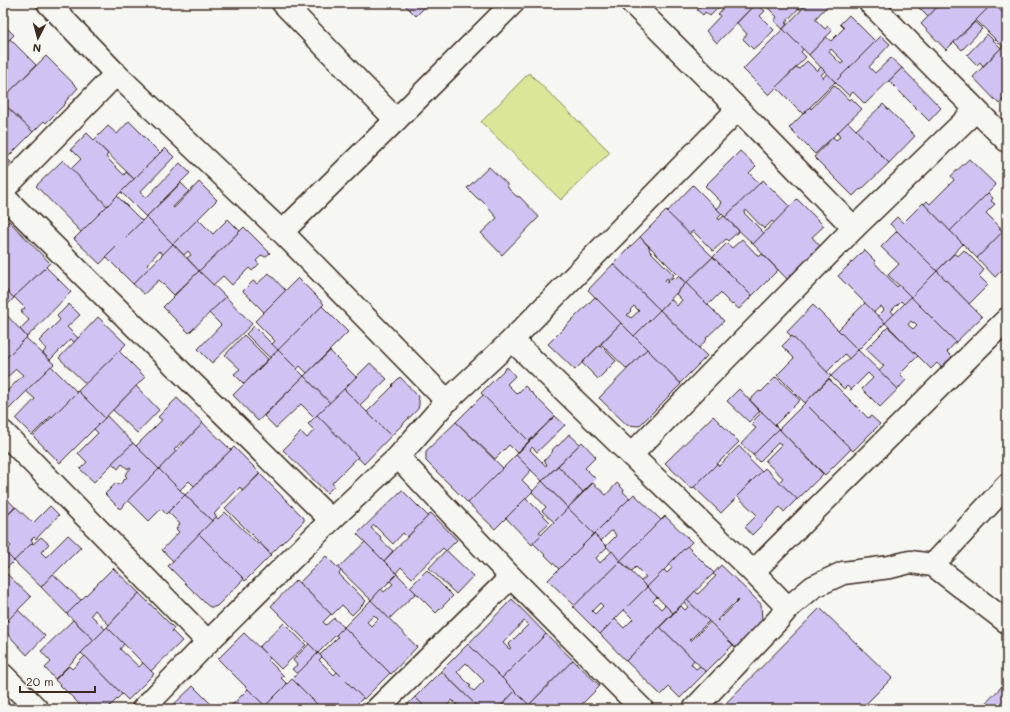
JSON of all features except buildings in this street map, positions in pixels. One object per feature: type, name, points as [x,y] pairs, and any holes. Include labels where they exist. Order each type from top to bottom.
[{"type":"street","points":[[48,3],[116,74],[282,232],[447,401]]},
{"type":"street","points":[[284,3],[396,120]]},
{"type":"street","points":[[282,232],[513,3]]},
{"type":"street","points":[[632,3],[854,228]]},
{"type":"street","points":[[870,3],[1007,141]]},
{"type":"street","points":[[3,190],[116,74]]},
{"type":"street","points":[[143,709],[331,520],[398,457],[447,401],[512,340],[738,109]]},
{"type":"street","points":[[631,456],[854,228],[976,110]]},
{"type":"street","points":[[3,196],[331,520]]},
{"type":"street","points":[[753,572],[1007,319]]},
{"type":"street","points":[[512,340],[753,572],[788,608]]},
{"type":"street","points":[[3,432],[208,642]]},
{"type":"street","points":[[398,457],[630,705]]},
{"type":"street","points":[[933,565],[1007,485]]},
{"type":"street","points":[[694,709],[788,608],[812,587],[843,573],[890,567],[910,562],[933,565],[1007,622]]},
{"type":"street","points":[[377,709],[511,577]]},
{"type":"street","points":[[3,675],[36,709]]},
{"type":"green space","points":[[529,73],[610,152],[561,200],[481,122]]}]
